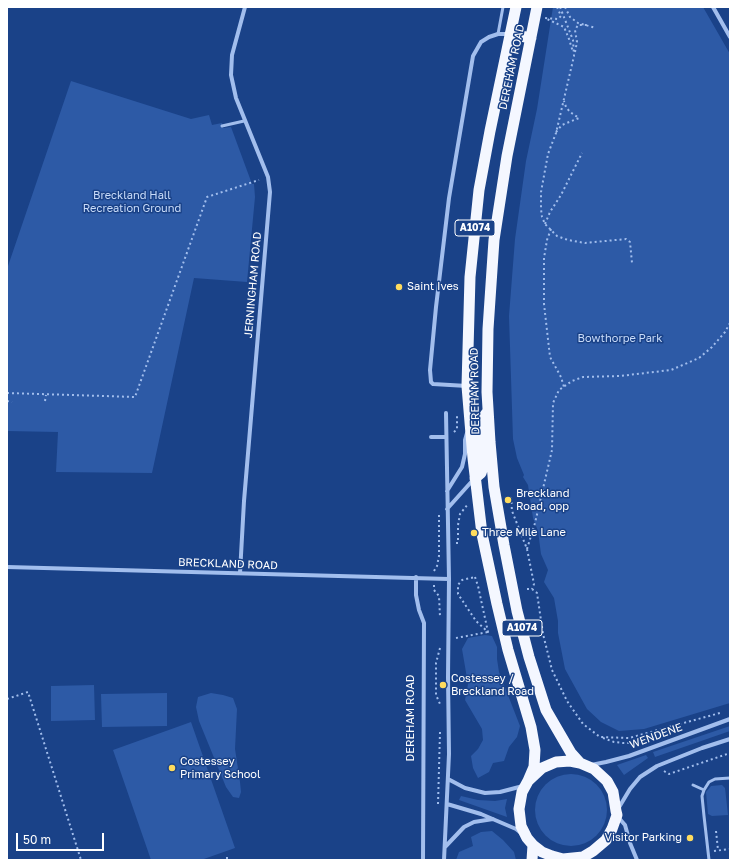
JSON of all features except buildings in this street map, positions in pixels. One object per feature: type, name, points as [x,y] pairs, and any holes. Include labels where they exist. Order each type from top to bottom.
[{"type":"highway","name":"DEREHAM ROAD","points":[[516,7],[479,190],[470,277],[467,386],[475,478],[482,534],[508,650],[531,726],[535,750],[534,767],[522,792],[519,810],[521,826],[530,841],[532,860]]},
{"type":"highway","name":"DEREHAM ROAD","points":[[537,7],[507,156],[494,240],[488,329],[488,410],[494,487],[517,611],[529,657],[546,710],[571,753],[584,764],[598,772],[606,781],[613,792],[616,813]]},
{"type":"highway","points":[[510,34],[531,38]]},
{"type":"highway","name":"A1074","points":[[475,478],[481,473],[482,470],[479,435],[482,419],[488,410]]},
{"type":"highway","points":[[527,783],[542,768],[556,762],[570,761],[584,764]]},
{"type":"highway","points":[[530,841],[542,852],[552,856],[563,859],[581,859],[606,840],[612,829],[616,813]]},
{"type":"street","name":"JERNINGHAM ROAD","points":[[240,573],[244,501],[270,192],[268,176],[244,121],[236,98],[231,75],[232,55],[245,7]]},
{"type":"street","points":[[713,7],[728,28],[730,37]]},
{"type":"street","name":"DEREHAM ROAD","points":[[467,386],[433,384],[430,370],[449,198],[473,56],[481,42],[489,37],[498,34],[510,34]]},
{"type":"street","points":[[444,860],[448,779],[449,579],[446,413]]},
{"type":"street","name":"DEREHAM ROAD","points":[[447,492],[462,467],[465,454],[465,440],[470,426]]},
{"type":"street","points":[[431,437],[446,437]]},
{"type":"street","points":[[447,510],[468,484],[475,478]]},
{"type":"street","name":"BRECKLAND ROAD","points":[[7,567],[449,579]]},
{"type":"street","name":"DEREHAM ROAD","points":[[416,578],[416,595],[424,623],[423,860]]},
{"type":"street","name":"WENDENE","points":[[584,764],[606,762],[629,756],[730,719]]},
{"type":"street","points":[[637,860],[625,825],[616,813],[630,789],[640,777],[657,766],[702,748],[730,739]]},
{"type":"street","points":[[448,779],[465,788],[484,793],[500,792],[527,783]]},
{"type":"street","points":[[447,804],[470,810],[494,819],[516,829],[530,841]]},
{"type":"street","points":[[445,847],[464,827],[469,824],[494,819]]},
{"type":"lane","points":[[498,34],[504,7]]},
{"type":"lane","points":[[222,126],[244,121]]},
{"type":"lane","points":[[709,860],[702,796],[709,782],[715,779],[730,778]]},
{"type":"lane","points":[[693,785],[704,790]]},
{"type":"path","points":[[557,7],[561,16],[558,19],[545,18],[564,27],[574,56]]},
{"type":"path","points":[[560,7],[573,40],[574,56]]},
{"type":"path","points":[[565,7],[570,16],[578,23],[596,28]]},
{"type":"path","points":[[587,25],[578,26],[575,30],[577,42],[556,133],[548,154],[541,192],[542,217],[557,236],[568,240],[585,243],[626,239],[630,242],[632,263]]},
{"type":"path","points":[[556,133],[562,125],[580,118],[570,112],[564,101]]},
{"type":"path","points":[[546,224],[550,212],[561,195],[582,152]]},
{"type":"path","points":[[7,393],[135,397],[207,197],[259,180]]},
{"type":"path","points":[[551,230],[547,240],[544,258],[544,304],[550,357],[561,377],[564,387]]},
{"type":"path","points":[[527,549],[535,523],[552,450],[553,404],[559,390],[572,381],[583,377],[635,375],[672,370],[699,358],[708,351],[725,332],[730,323]]},
{"type":"path","points":[[45,401],[46,394]]},
{"type":"path","points":[[7,401],[12,402]]},
{"type":"path","points":[[512,511],[527,549],[534,584],[532,589]]},
{"type":"path","points":[[458,543],[459,519]]},
{"type":"path","points":[[475,577],[488,632],[476,621],[458,594],[458,585],[462,580],[475,577]]},
{"type":"path","points":[[527,589],[532,589],[537,593],[552,670],[567,701],[583,724],[600,737],[614,742],[635,743],[645,740]]},
{"type":"path","points":[[440,604],[440,618]]},
{"type":"path","points":[[448,640],[488,632]]},
{"type":"path","points":[[440,647],[436,663],[436,695],[440,705]]},
{"type":"path","points":[[7,699],[28,692],[81,860]]},
{"type":"path","points":[[600,737],[629,738],[724,712]]},
{"type":"path","points":[[438,809],[440,726]]},
{"type":"path","points":[[657,766],[669,774],[730,753]]},
{"type":"path","points":[[716,831],[718,850]]},
{"type":"path","points":[[707,851],[730,849]]},
{"type":"green space","name":"Bowthorpe Park","points":[[553,7],[703,7],[730,54],[730,703],[644,729],[619,731],[601,722],[587,709],[565,669],[558,633],[558,621],[554,598],[544,582],[548,570],[541,554],[538,531],[533,518],[528,485],[523,477],[524,475],[517,458],[513,439],[509,316],[515,239],[526,161],[537,109]]},
{"type":"green space","name":"Breckland Hall Recreation Ground","points":[[71,81],[191,119],[209,115],[212,125],[222,123],[223,128],[231,127],[252,184],[254,184],[255,197],[247,282],[194,278],[152,473],[56,472],[58,432],[7,431],[7,269]]},
{"type":"green space","points":[[485,635],[492,636],[497,647],[499,672],[520,726],[517,737],[509,747],[504,761],[493,763],[489,772],[478,778],[473,768],[471,756],[478,749],[483,740],[482,729],[465,700],[468,684],[462,649],[468,638]]},
{"type":"green space","points":[[94,685],[95,720],[51,721],[51,686]]},
{"type":"green space","points":[[167,693],[167,726],[102,727],[101,694]]},
{"type":"green space","points":[[211,693],[233,698],[237,709],[235,749],[241,792],[239,798],[233,797],[226,787],[199,721],[196,707],[198,697]]},
{"type":"green space","points":[[191,722],[235,848],[201,860],[151,860],[113,750]]},
{"type":"green space","points":[[730,726],[730,731],[655,757],[653,752]]},
{"type":"green space","points":[[646,755],[648,758],[624,775],[617,765]]},
{"type":"green space","points":[[564,774],[578,774],[585,776],[597,784],[605,796],[607,810],[605,824],[597,836],[585,844],[578,846],[564,846],[557,844],[545,836],[537,824],[535,817],[535,803],[537,796],[545,784],[557,776]]},
{"type":"green space","points":[[722,785],[725,788],[728,815],[712,816],[708,814],[706,792],[711,786]]},
{"type":"green space","points":[[461,796],[478,800],[495,801],[507,799],[505,808],[507,817],[459,800]]},
{"type":"green space","points":[[492,831],[514,852],[516,860],[456,860],[459,852],[473,846],[471,837],[481,832]]},
{"type":"place","name":"Saint Ives","points":[[399,287]]},
{"type":"place","name":"Breckland Road, opp","points":[[508,500]]},
{"type":"place","name":"Three Mile Lane","points":[[474,533]]},
{"type":"place","name":"Costessey / Breckland Road","points":[[443,685]]},
{"type":"place","name":"Costessey Primary School","points":[[172,768]]},
{"type":"place","name":"Visitor Parking","points":[[690,838]]}]
